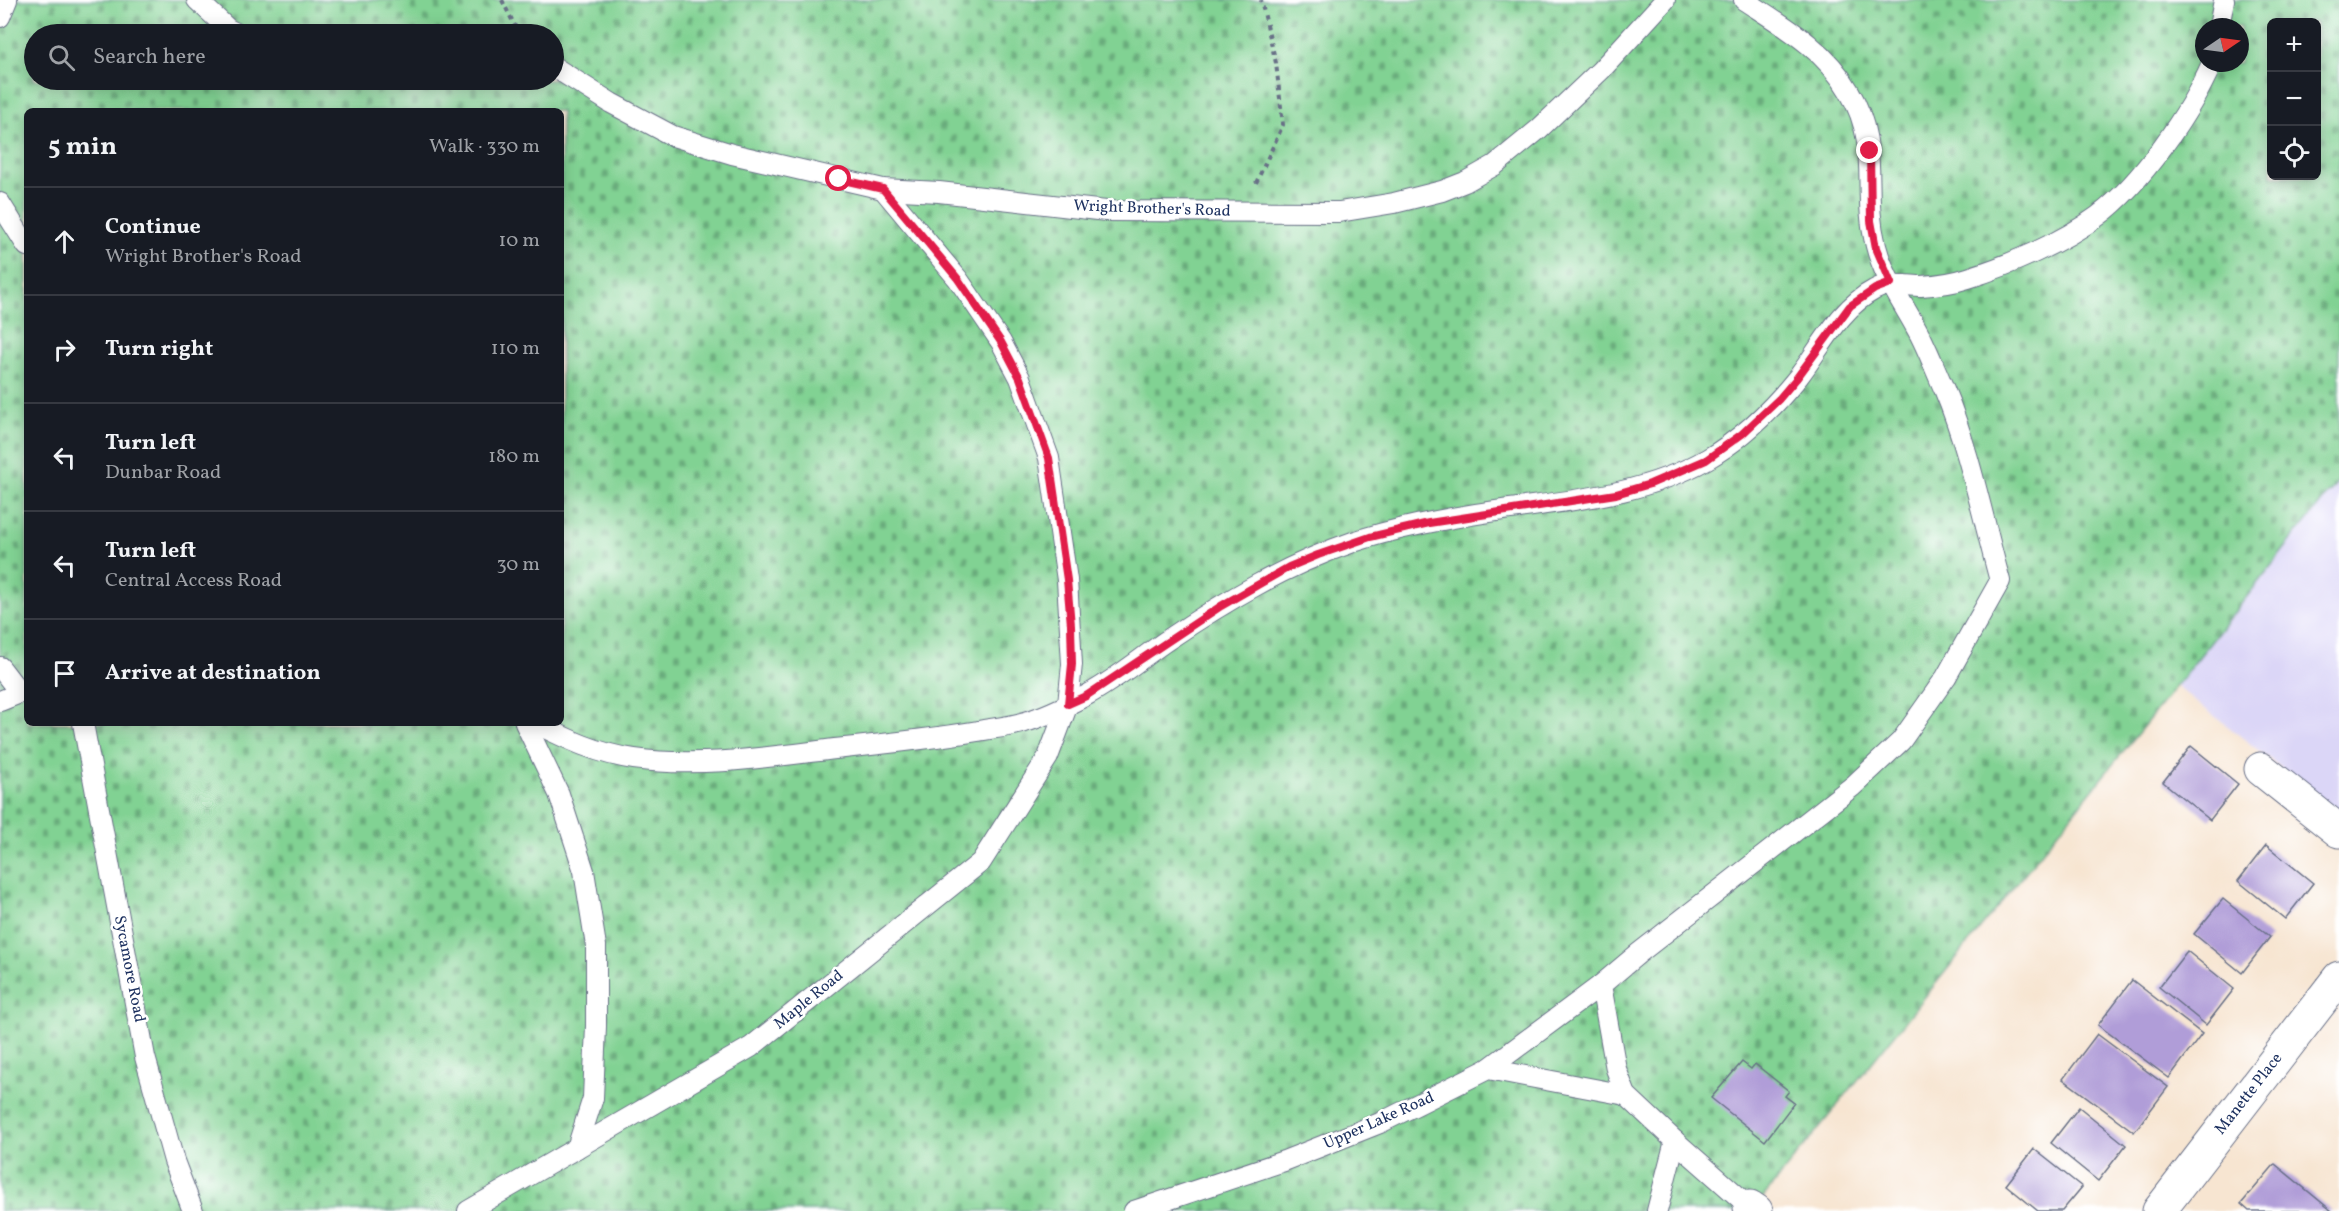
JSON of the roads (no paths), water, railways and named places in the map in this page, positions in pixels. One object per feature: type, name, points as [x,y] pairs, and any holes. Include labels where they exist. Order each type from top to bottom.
[{"type":"street","points":[[2261,769],[2339,831]]},
{"type":"street","name":"Manette Place","points":[[2159,1211],[2339,978]]},
{"type":"lane","points":[[0,17],[7,0]]},
{"type":"lane","points":[[198,0],[223,24]]},
{"type":"lane","name":"Wright Brother's Road","points":[[564,73],[611,103],[673,136],[732,154],[883,189],[939,192],[1106,211],[1339,212],[1434,194],[1474,178],[1505,157],[1554,114],[1615,55],[1665,0]]},
{"type":"lane","name":"Upper Lake Road","points":[[1134,1211],[1284,1161],[1372,1126],[1488,1069],[1601,985],[1845,792],[1901,741],[1946,677],[2000,581],[1965,453],[1945,391],[1920,335],[1891,283],[1876,248],[1871,221],[1868,138],[1859,110],[1832,66],[1819,52],[1744,0]]},
{"type":"lane","points":[[2221,18],[2224,0]]},
{"type":"lane","points":[[541,726],[572,741],[614,755],[647,760],[709,761],[754,759],[937,738],[1024,723],[1086,696],[1221,606],[1289,567],[1318,555],[1370,537],[1429,523],[1616,494],[1650,484],[1706,460],[1742,434],[1779,399],[1796,379],[1850,306],[1875,289],[1891,283],[1917,286],[1946,284],[1969,278],[2024,256],[2100,215],[2122,194],[2165,144],[2202,86],[2208,72]]},
{"type":"lane","name":"Maple Road","points":[[468,1211],[751,1047],[981,862],[1048,758],[1068,704],[1072,664],[1067,580],[1049,458],[1020,378],[1001,342],[958,279],[883,189]]},
{"type":"lane","points":[[0,202],[24,241]]},
{"type":"lane","points":[[0,667],[23,693],[0,700]]},
{"type":"lane","name":"Sycamore Road","points":[[84,726],[145,1057],[174,1161],[193,1211]]},
{"type":"lane","points":[[526,726],[559,794],[584,871],[596,946],[593,1098],[577,1148]]},
{"type":"lane","points":[[1601,985],[1616,1069],[1626,1095],[1753,1209]]},
{"type":"lane","points":[[1488,1069],[1626,1095]]},
{"type":"lane","points":[[1657,1211],[1675,1141]]}]
